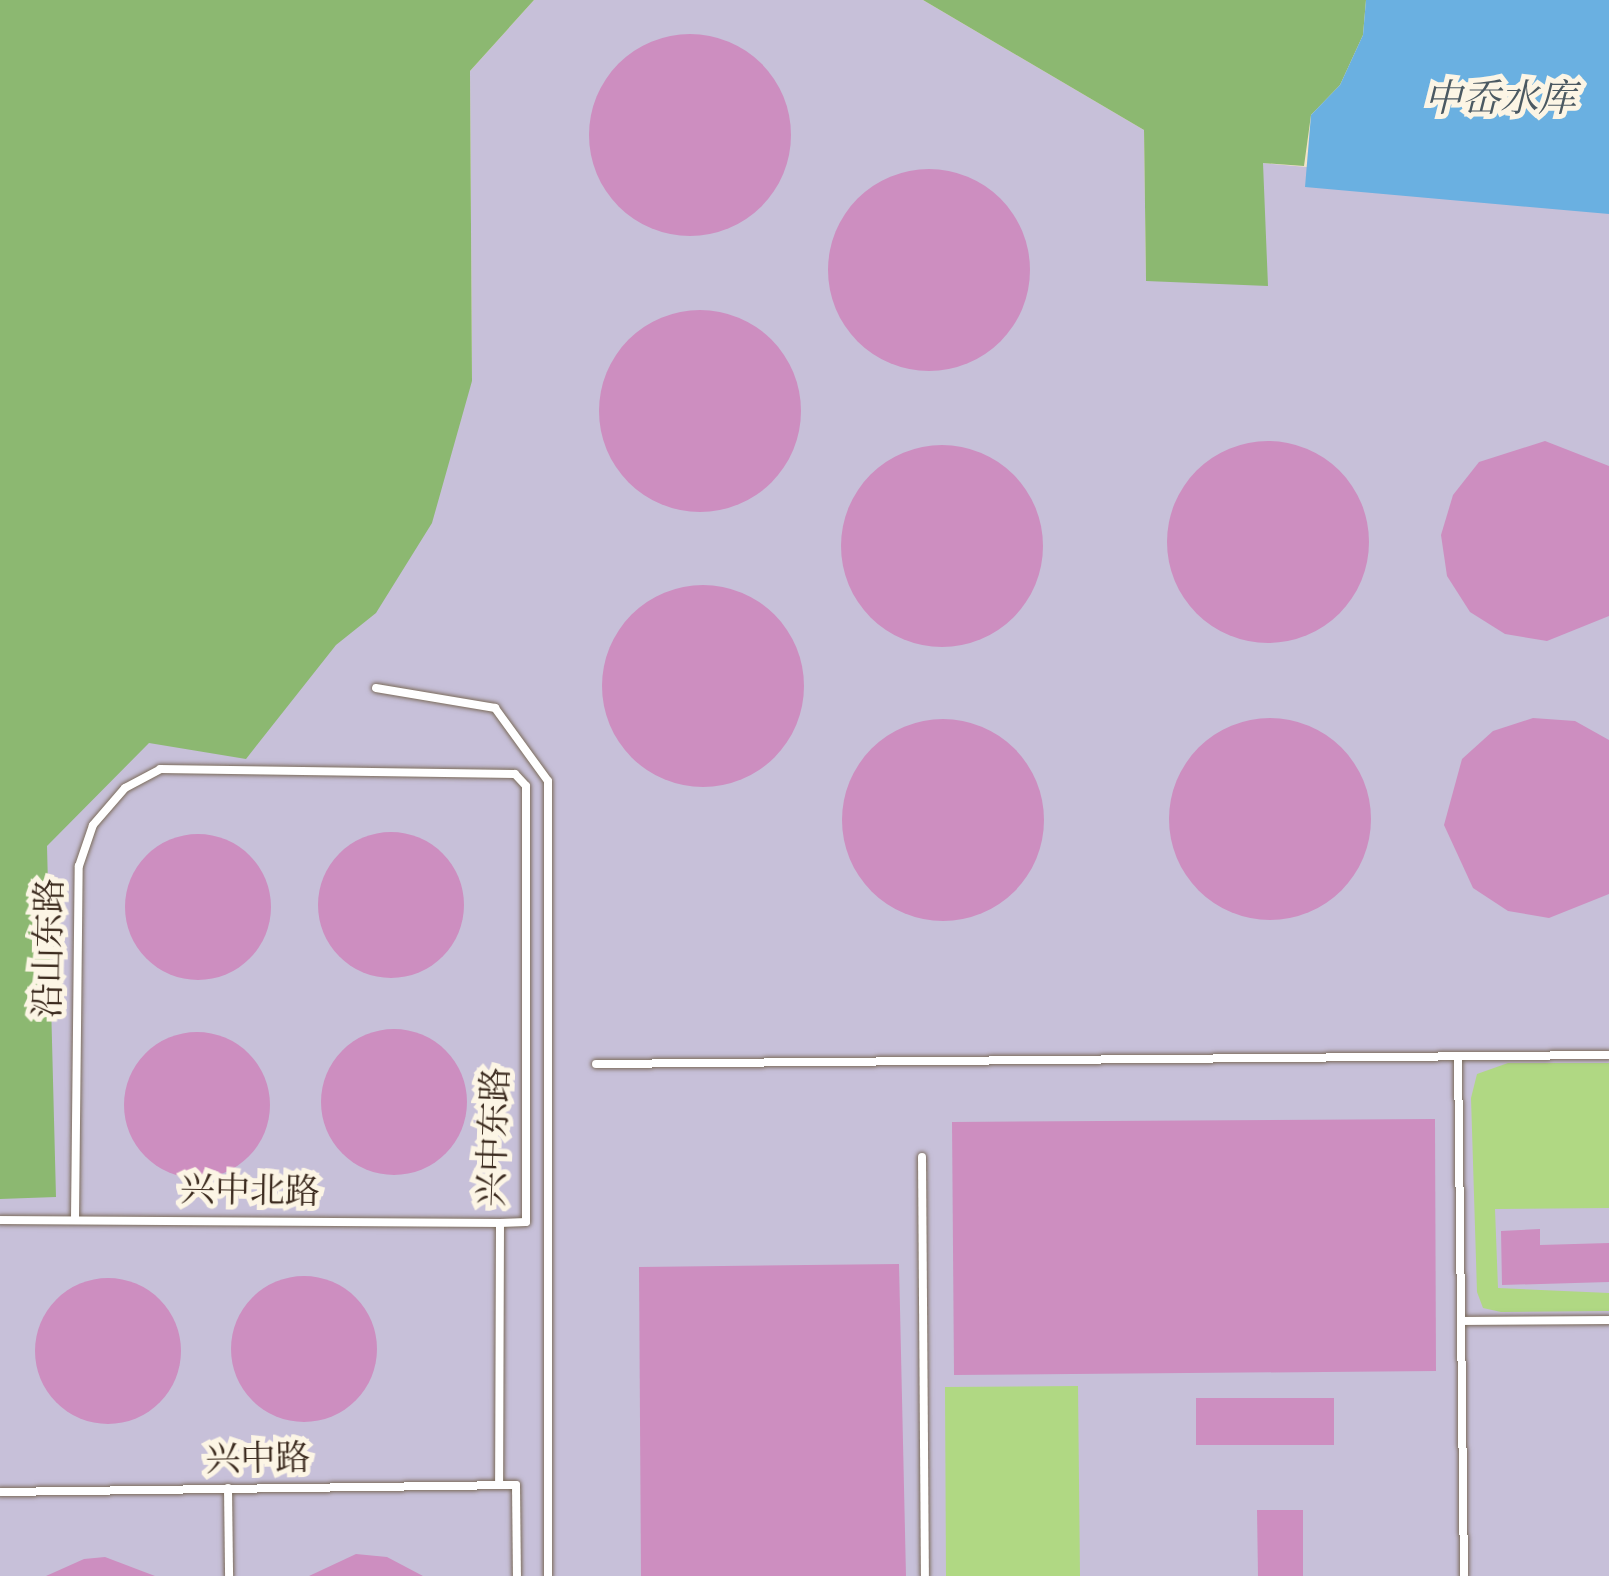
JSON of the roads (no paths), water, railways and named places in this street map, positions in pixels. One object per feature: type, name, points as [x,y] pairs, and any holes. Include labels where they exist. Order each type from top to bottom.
[{"type":"lane","points":[[376,688],[495,708],[548,780],[548,1576]]},
{"type":"lane","name":"沿山东路","points":[[75,1219],[79,866],[94,826],[125,788],[160,769],[516,774]]},
{"type":"lane","name":"兴中东路","points":[[499,1486],[500,1223],[526,1222],[526,786],[516,774]]},
{"type":"lane","points":[[596,1064],[1609,1055]]},
{"type":"lane","points":[[1458,1056],[1464,1576]]},
{"type":"lane","points":[[922,1157],[925,1576]]},
{"type":"lane","name":"兴中北路","points":[[0,1220],[500,1223]]},
{"type":"lane","points":[[1461,1321],[1609,1320]]},
{"type":"lane","name":"兴中路","points":[[0,1492],[516,1485],[517,1576]]},
{"type":"lane","points":[[228,1488],[229,1576]]},
{"type":"water","name":"中岙水库","points":[[1366,0],[1609,0],[1609,214],[1305,187],[1311,115],[1340,85],[1363,35]]}]
